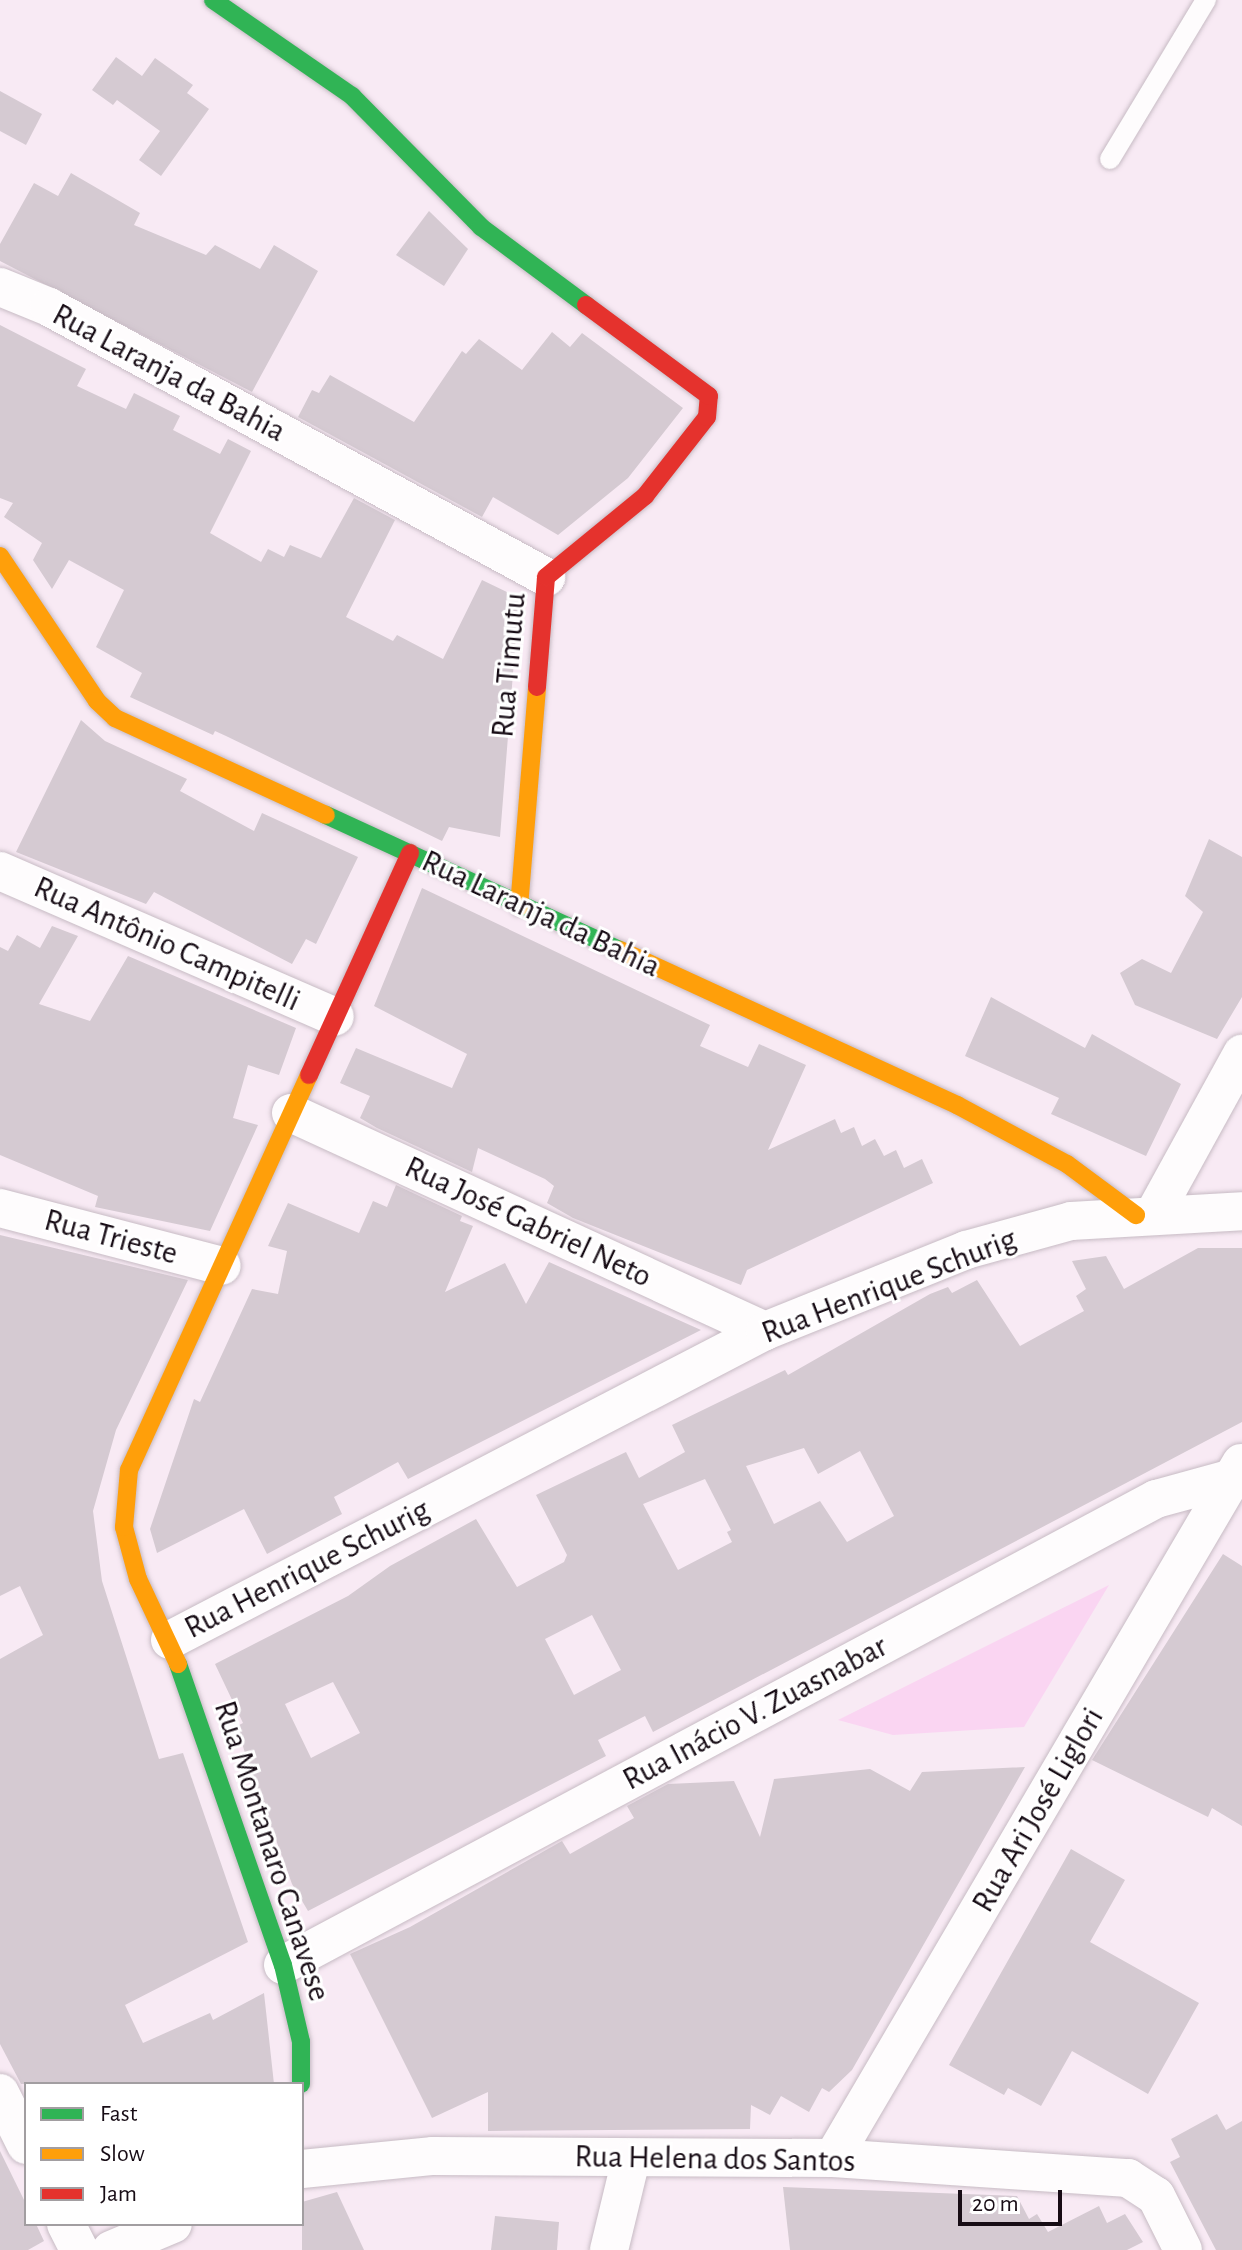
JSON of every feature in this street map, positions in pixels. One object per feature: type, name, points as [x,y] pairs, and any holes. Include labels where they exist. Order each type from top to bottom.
[{"type":"street","name":"Rua Timutu","points":[[213,0],[352,96],[481,227],[696,381],[711,401],[686,449],[645,496],[546,577],[519,907]]},
{"type":"street","name":"Rua Laranja da Bahia","points":[[0,287],[49,307],[546,577]]},
{"type":"street","name":"Rua Laranja da Bahia","points":[[0,556],[97,701],[115,718],[410,853],[519,907],[957,1105],[1067,1164],[1145,1215]]},
{"type":"street","name":"Rua Henrique Schurig","points":[[410,853],[129,1470],[124,1527],[138,1579],[170,1640],[765,1331],[966,1250],[1071,1221],[1242,1211]]},
{"type":"street","name":"Rua Antônio Campitelli","points":[[0,871],[335,1017]]},
{"type":"street","points":[[1145,1215],[1242,1054]]},
{"type":"street","name":"Rua José Gabriel Neto","points":[[291,1113],[765,1331]]},
{"type":"street","name":"Rua Trieste","points":[[0,1208],[222,1266]]},
{"type":"street","name":"Rua Inácio V. Zuasnabar","points":[[283,1965],[1156,1499],[1237,1470]]},
{"type":"street","name":"Rua Ari José Liglori","points":[[833,2158],[1237,1470]]},
{"type":"street","name":"Rua Montanaro Canavese","points":[[170,1640],[283,1965],[301,2042],[301,2082]]},
{"type":"street","points":[[0,2093],[24,2141]]},
{"type":"street","name":"Rua Helena dos Santos","points":[[304,2169],[433,2156],[833,2158],[1128,2178],[1156,2196],[1183,2250]]},
{"type":"street","points":[[609,2250],[631,2159]]},
{"type":"street","points":[[67,2226],[79,2250]]},
{"type":"street","points":[[111,2250],[168,2226]]},
{"type":"lane","points":[[1110,159],[1206,0]]},
{"type":"shaded area","points":[[1109,1585],[1024,1727],[893,1735],[838,1720]]},
{"type":"building","points":[[116,57],[142,76],[155,58],[193,85],[187,93],[209,109],[161,176],[139,160],[160,131],[117,100],[113,105],[92,90]]},
{"type":"building","points":[[0,91],[42,114],[26,145],[0,131]]},
{"type":"building","points":[[71,173],[140,213],[134,225],[206,255],[215,245],[260,269],[274,245],[318,271],[252,392],[0,261],[0,244],[34,183],[58,196]]},
{"type":"building","points":[[429,211],[468,249],[444,286],[396,255]]},
{"type":"building","points":[[0,325],[86,369],[77,386],[126,409],[134,393],[180,416],[173,430],[220,454],[228,439],[251,451],[210,533],[261,562],[268,549],[284,557],[290,545],[321,558],[354,498],[395,520],[346,617],[393,641],[397,635],[443,659],[482,580],[519,598],[500,837],[449,827],[442,841],[226,736],[215,731],[213,735],[130,697],[142,673],[96,647],[124,590],[69,560],[52,589],[33,560],[42,543],[4,517],[13,503],[0,498]]},
{"type":"building","points":[[552,332],[570,347],[582,333],[683,408],[628,478],[558,535],[493,497],[482,517],[298,417],[312,390],[319,393],[330,375],[414,422],[462,351],[466,354],[479,339],[522,370]]},
{"type":"building","points":[[81,720],[105,741],[187,779],[180,791],[254,831],[262,813],[358,857],[316,944],[306,939],[292,964],[154,892],[146,904],[16,852]]},
{"type":"building","points":[[1209,839],[1242,857],[1242,997],[1217,1039],[1135,1005],[1120,973],[1142,959],[1171,973],[1203,912],[1185,896]]},
{"type":"building","points":[[422,888],[710,1025],[700,1046],[748,1067],[759,1044],[806,1065],[768,1150],[835,1119],[841,1133],[854,1127],[862,1146],[875,1139],[884,1156],[896,1150],[904,1168],[922,1159],[933,1183],[747,1270],[741,1285],[573,1218],[547,1203],[554,1186],[545,1179],[478,1148],[472,1172],[377,1128],[360,1118],[370,1096],[340,1083],[356,1048],[452,1088],[467,1054],[374,1006]]},
{"type":"building","points":[[52,926],[78,936],[39,1004],[90,1021],[128,956],[296,1028],[279,1075],[248,1065],[233,1118],[258,1125],[210,1231],[95,1207],[98,1196],[0,1155],[0,947],[8,951],[17,935],[40,948]]},
{"type":"building","points":[[991,997],[1085,1048],[1092,1034],[1181,1084],[1146,1156],[1051,1114],[1059,1098],[965,1056]]},
{"type":"building","points":[[396,1185],[462,1216],[460,1221],[473,1226],[445,1292],[505,1263],[526,1304],[549,1262],[701,1330],[408,1479],[398,1462],[334,1497],[342,1514],[267,1554],[244,1509],[157,1553],[150,1529],[194,1399],[200,1402],[252,1289],[278,1294],[287,1251],[268,1246],[288,1203],[359,1233],[373,1201],[387,1207]]},
{"type":"building","points":[[0,1235],[188,1280],[116,1430],[93,1511],[102,1581],[159,1759],[183,1753],[248,1942],[125,2005],[143,2043],[210,2013],[213,2020],[264,1993],[274,2082],[21,2084],[0,2044],[0,1659],[43,1635],[20,1586],[0,1596]]},
{"type":"building","points":[[1198,1248],[1242,1248],[1242,1422],[653,1732],[645,1716],[598,1740],[606,1756],[308,1911],[292,1884],[247,1760],[237,1726],[243,1723],[215,1664],[348,1596],[390,1566],[476,1519],[517,1587],[564,1562],[567,1555],[536,1495],[626,1452],[639,1478],[685,1452],[672,1425],[785,1370],[788,1375],[930,1294],[948,1287],[952,1293],[977,1280],[1020,1346],[1084,1311],[1076,1296],[1086,1289],[1072,1261],[1106,1256],[1124,1289]],"holes":[[[804,1448],[818,1474],[860,1451],[894,1516],[847,1542],[820,1501],[774,1524],[746,1466]],[[705,1479],[731,1530],[727,1532],[732,1542],[678,1570],[643,1504]],[[592,1615],[621,1670],[574,1695],[545,1639]],[[333,1682],[360,1733],[311,1758],[285,1704]]]},
{"type":"building","points":[[1223,1554],[1242,1566],[1242,1826],[1212,1808],[1208,1817],[1092,1760]]},
{"type":"building","points":[[1025,1767],[852,2070],[829,2092],[822,2088],[809,2112],[781,2096],[770,2115],[751,2105],[750,2129],[488,2131],[488,2092],[432,2118],[350,1954],[410,1927],[562,1841],[570,1854],[634,1818],[627,1806],[668,1784],[734,1781],[760,1837],[774,1779],[870,1769],[910,1791],[922,1772]]},
{"type":"building","points":[[1071,1849],[1125,1880],[1090,1942],[1199,2003],[1148,2094],[1072,2051],[1041,2106],[1008,2088],[1004,2095],[949,2065]]},
{"type":"building","points":[[1217,2114],[1226,2130],[1242,2121],[1242,2250],[1216,2250],[1170,2162],[1180,2157],[1171,2139]]},
{"type":"building","points":[[0,2151],[24,2200],[24,2226],[37,2226],[44,2241],[28,2250],[0,2250]]},
{"type":"building","points":[[783,2187],[1017,2196],[1029,2219],[1037,2214],[1048,2232],[1099,2206],[1107,2223],[1125,2214],[1143,2242],[1127,2250],[790,2250]]},
{"type":"building","points":[[337,2192],[364,2250],[302,2250],[304,2201]]},
{"type":"building","points":[[495,2216],[559,2222],[557,2250],[491,2250]]},
{"type":"traffic: fast","points":[[213,0],[352,96],[481,227],[586,305]]},
{"type":"traffic: fast","points":[[326,815],[620,950]]},
{"type":"traffic: fast","points":[[178,1664],[283,1965],[301,2042],[301,2082]]},
{"type":"traffic: slow","points":[[0,556],[97,701],[115,718],[326,815]]},
{"type":"traffic: slow","points":[[519,907],[537,687]]},
{"type":"traffic: slow","points":[[620,950],[957,1105],[1067,1164],[1136,1215]]},
{"type":"traffic: slow","points":[[178,1664],[138,1579],[124,1527],[129,1470],[309,1075]]},
{"type":"traffic: jam","points":[[537,687],[546,577],[645,496],[707,417],[709,396],[586,305]]},
{"type":"traffic: jam","points":[[309,1075],[410,853]]}]
